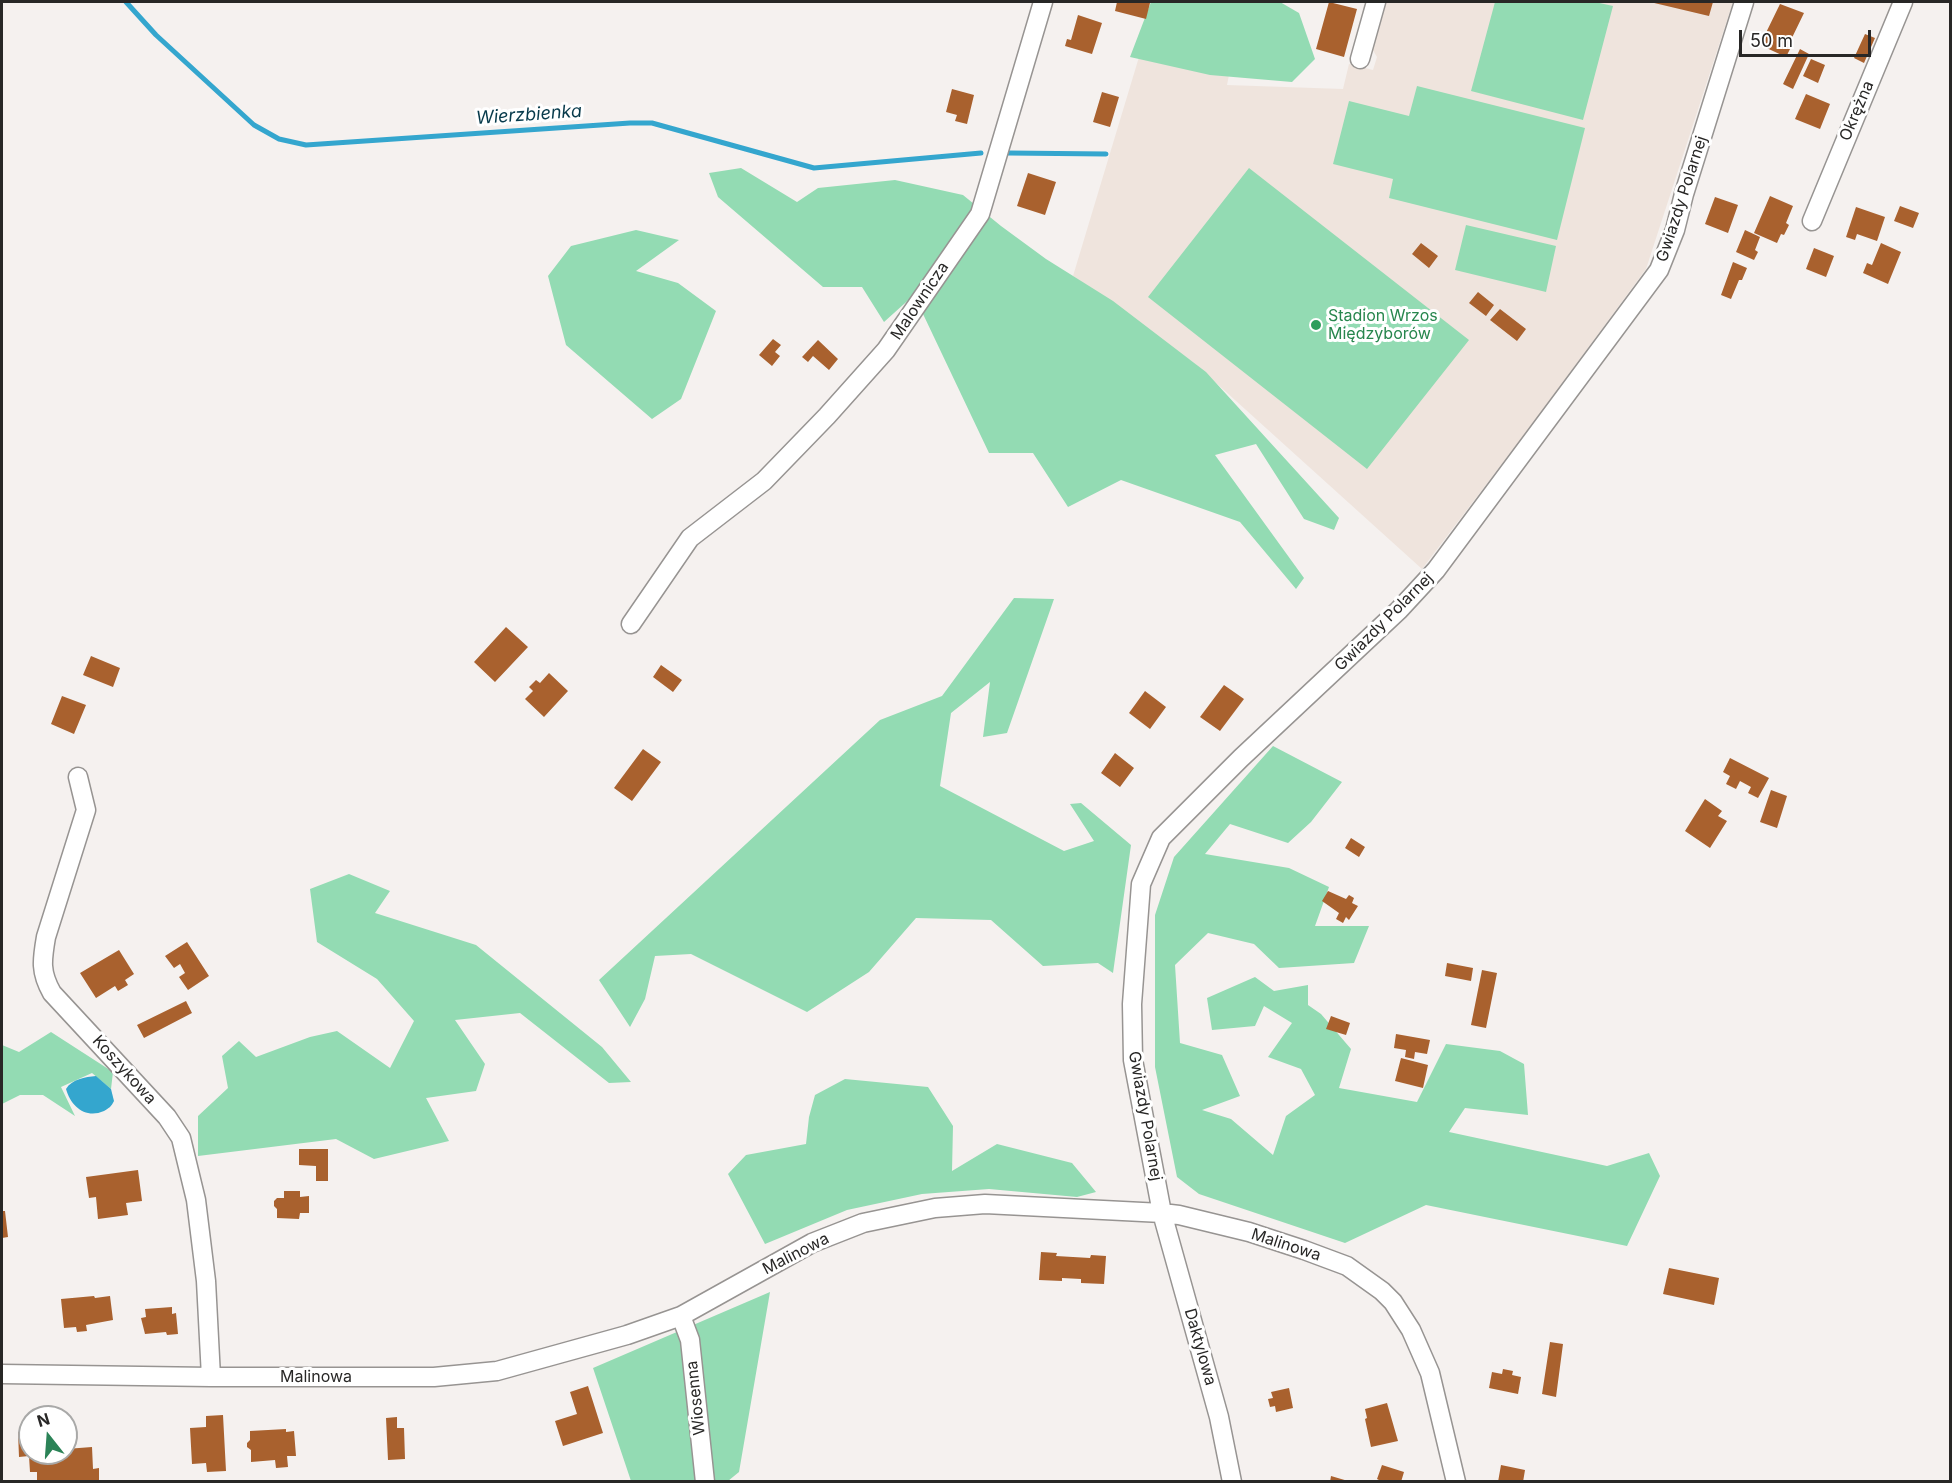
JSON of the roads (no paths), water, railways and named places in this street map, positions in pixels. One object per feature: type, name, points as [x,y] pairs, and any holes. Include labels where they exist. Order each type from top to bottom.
[{"type":"street","name":"Malownicza","points":[[631,624],[685,544],[764,481],[827,417],[886,350],[980,214],[1043,2]]},
{"type":"street","points":[[1360,59],[1376,2]]},
{"type":"street","name":"Gwiazdy Polarnej","points":[[1162,1213],[1133,1060],[1132,1004],[1141,884],[1161,838],[1240,758],[1399,610],[1436,570],[1659,270],[1675,230],[1684,194],[1744,2]]},
{"type":"street","name":"Okrężna","points":[[1812,220],[1903,2]]},
{"type":"street","name":"Koszykowa","points":[[78,777],[86,810],[45,937],[44,979],[52,993],[167,1117],[181,1138],[196,1200],[206,1281],[211,1377]]},
{"type":"street","name":"Malinowa","points":[[2,1374],[434,1377],[497,1371],[627,1335],[681,1316],[812,1243],[863,1223],[935,1208],[985,1204],[1162,1213],[1249,1232],[1304,1250],[1347,1266],[1382,1291],[1394,1302],[1411,1330],[1430,1373],[1456,1482]]},
{"type":"street","name":"Daktylowa","points":[[1162,1213],[1219,1417],[1232,1482]]},
{"type":"street","name":"Wiosenna","points":[[681,1316],[690,1340],[705,1482]]},
{"type":"water","points":[[96,1076],[111,1089],[114,1101],[104,1111],[85,1112],[75,1106],[66,1089],[75,1081]]},
{"type":"waterway","name":"Wierzbienka","points":[[126,2],[156,35],[254,125],[279,139],[306,145],[652,123],[814,168],[981,153]]},
{"type":"waterway","name":"Wierzbienka","points":[[1008,153],[1106,154]]},
{"type":"place","name":"Stadion Wrzos Międzyborów","points":[[1316,325]]}]
